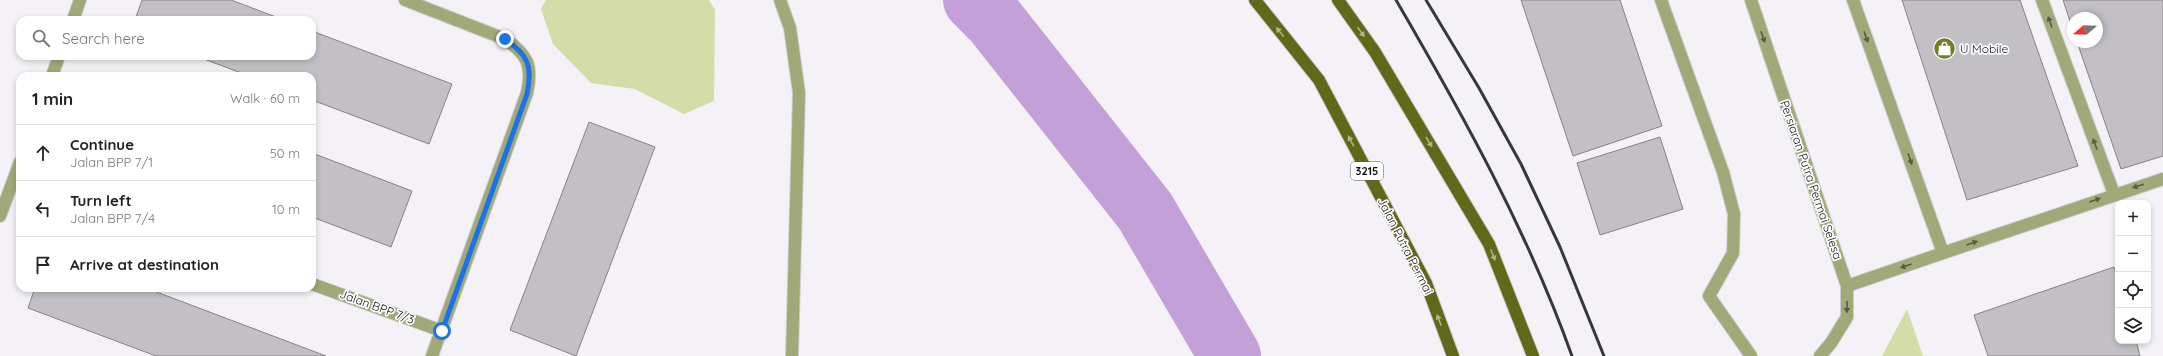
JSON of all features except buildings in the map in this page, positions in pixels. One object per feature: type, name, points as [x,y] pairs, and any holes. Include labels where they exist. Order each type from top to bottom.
[{"type":"main road","name":"Jalan Putra Permai","points":[[1255,0],[1319,80],[1426,284],[1453,356]]},
{"type":"main road","points":[[1338,0],[1375,52],[1489,244],[1533,356]]},
{"type":"street","points":[[74,16],[80,0]]},
{"type":"street","points":[[405,0],[505,39],[518,48],[528,61],[530,78],[527,94],[432,356]]},
{"type":"street","points":[[780,0],[790,28],[799,93],[792,356]]},
{"type":"street","points":[[1660,0],[1723,172],[1734,214],[1733,253],[1709,296],[1750,356]]},
{"type":"street","name":"Persiaran Putra Permai Selesa","points":[[1751,0],[1847,286],[1847,317],[1831,343],[1820,356]]},
{"type":"street","points":[[1854,0],[1943,253]]},
{"type":"street","points":[[2042,0],[2114,194]]},
{"type":"street","points":[[53,72],[58,60]]},
{"type":"street","points":[[1847,286],[2114,194],[2163,179]]},
{"type":"street","points":[[0,216],[16,181]]},
{"type":"street","name":"Jalan BPP 7/3","points":[[316,285],[442,331]]},
{"type":"green space","points":[[546,0],[709,0],[715,10],[714,101],[684,114],[635,89],[591,83],[553,44],[541,9]]},
{"type":"green space","points":[[1907,309],[1923,356],[1882,356]]},
{"type":"waterway","points":[[974,0],[994,20],[1145,211],[1230,356]]},
{"type":"railway","points":[[1396,0],[1469,130],[1514,218],[1535,263],[1572,356]]},
{"type":"railway","points":[[1426,0],[1479,88],[1521,164],[1560,247],[1604,356]]},
{"type":"place","name":"U Mobile","points":[[1945,49]]},
{"type":"route","points":[[442,331],[527,94],[530,78],[528,61],[518,48],[505,39]]}]
